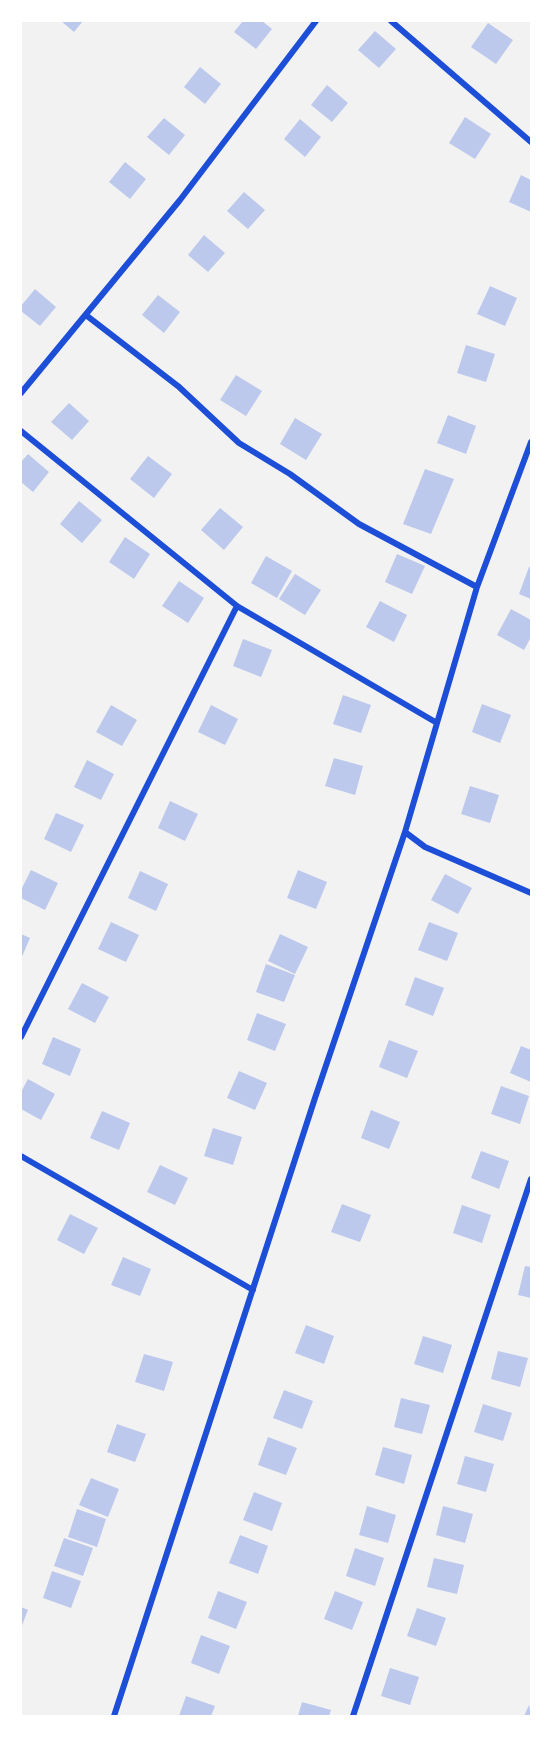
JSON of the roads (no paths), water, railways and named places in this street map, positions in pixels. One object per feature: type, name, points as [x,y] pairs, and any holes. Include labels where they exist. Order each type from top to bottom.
[{"type":"street","points":[[21,393],[180,200],[316,21]]},
{"type":"street","points":[[391,21],[531,142]]},
{"type":"street","points":[[86,315],[178,386],[239,443],[290,474],[359,524],[477,587]]},
{"type":"street","points":[[21,431],[171,550],[237,606],[437,723]]},
{"type":"street","points":[[114,1716],[405,832],[477,587],[531,442]]},
{"type":"street","points":[[21,1037],[237,606]]},
{"type":"street","points":[[405,832],[425,847],[531,893]]},
{"type":"street","points":[[21,1156],[253,1290]]},
{"type":"street","points":[[352,1716],[531,1179]]}]
